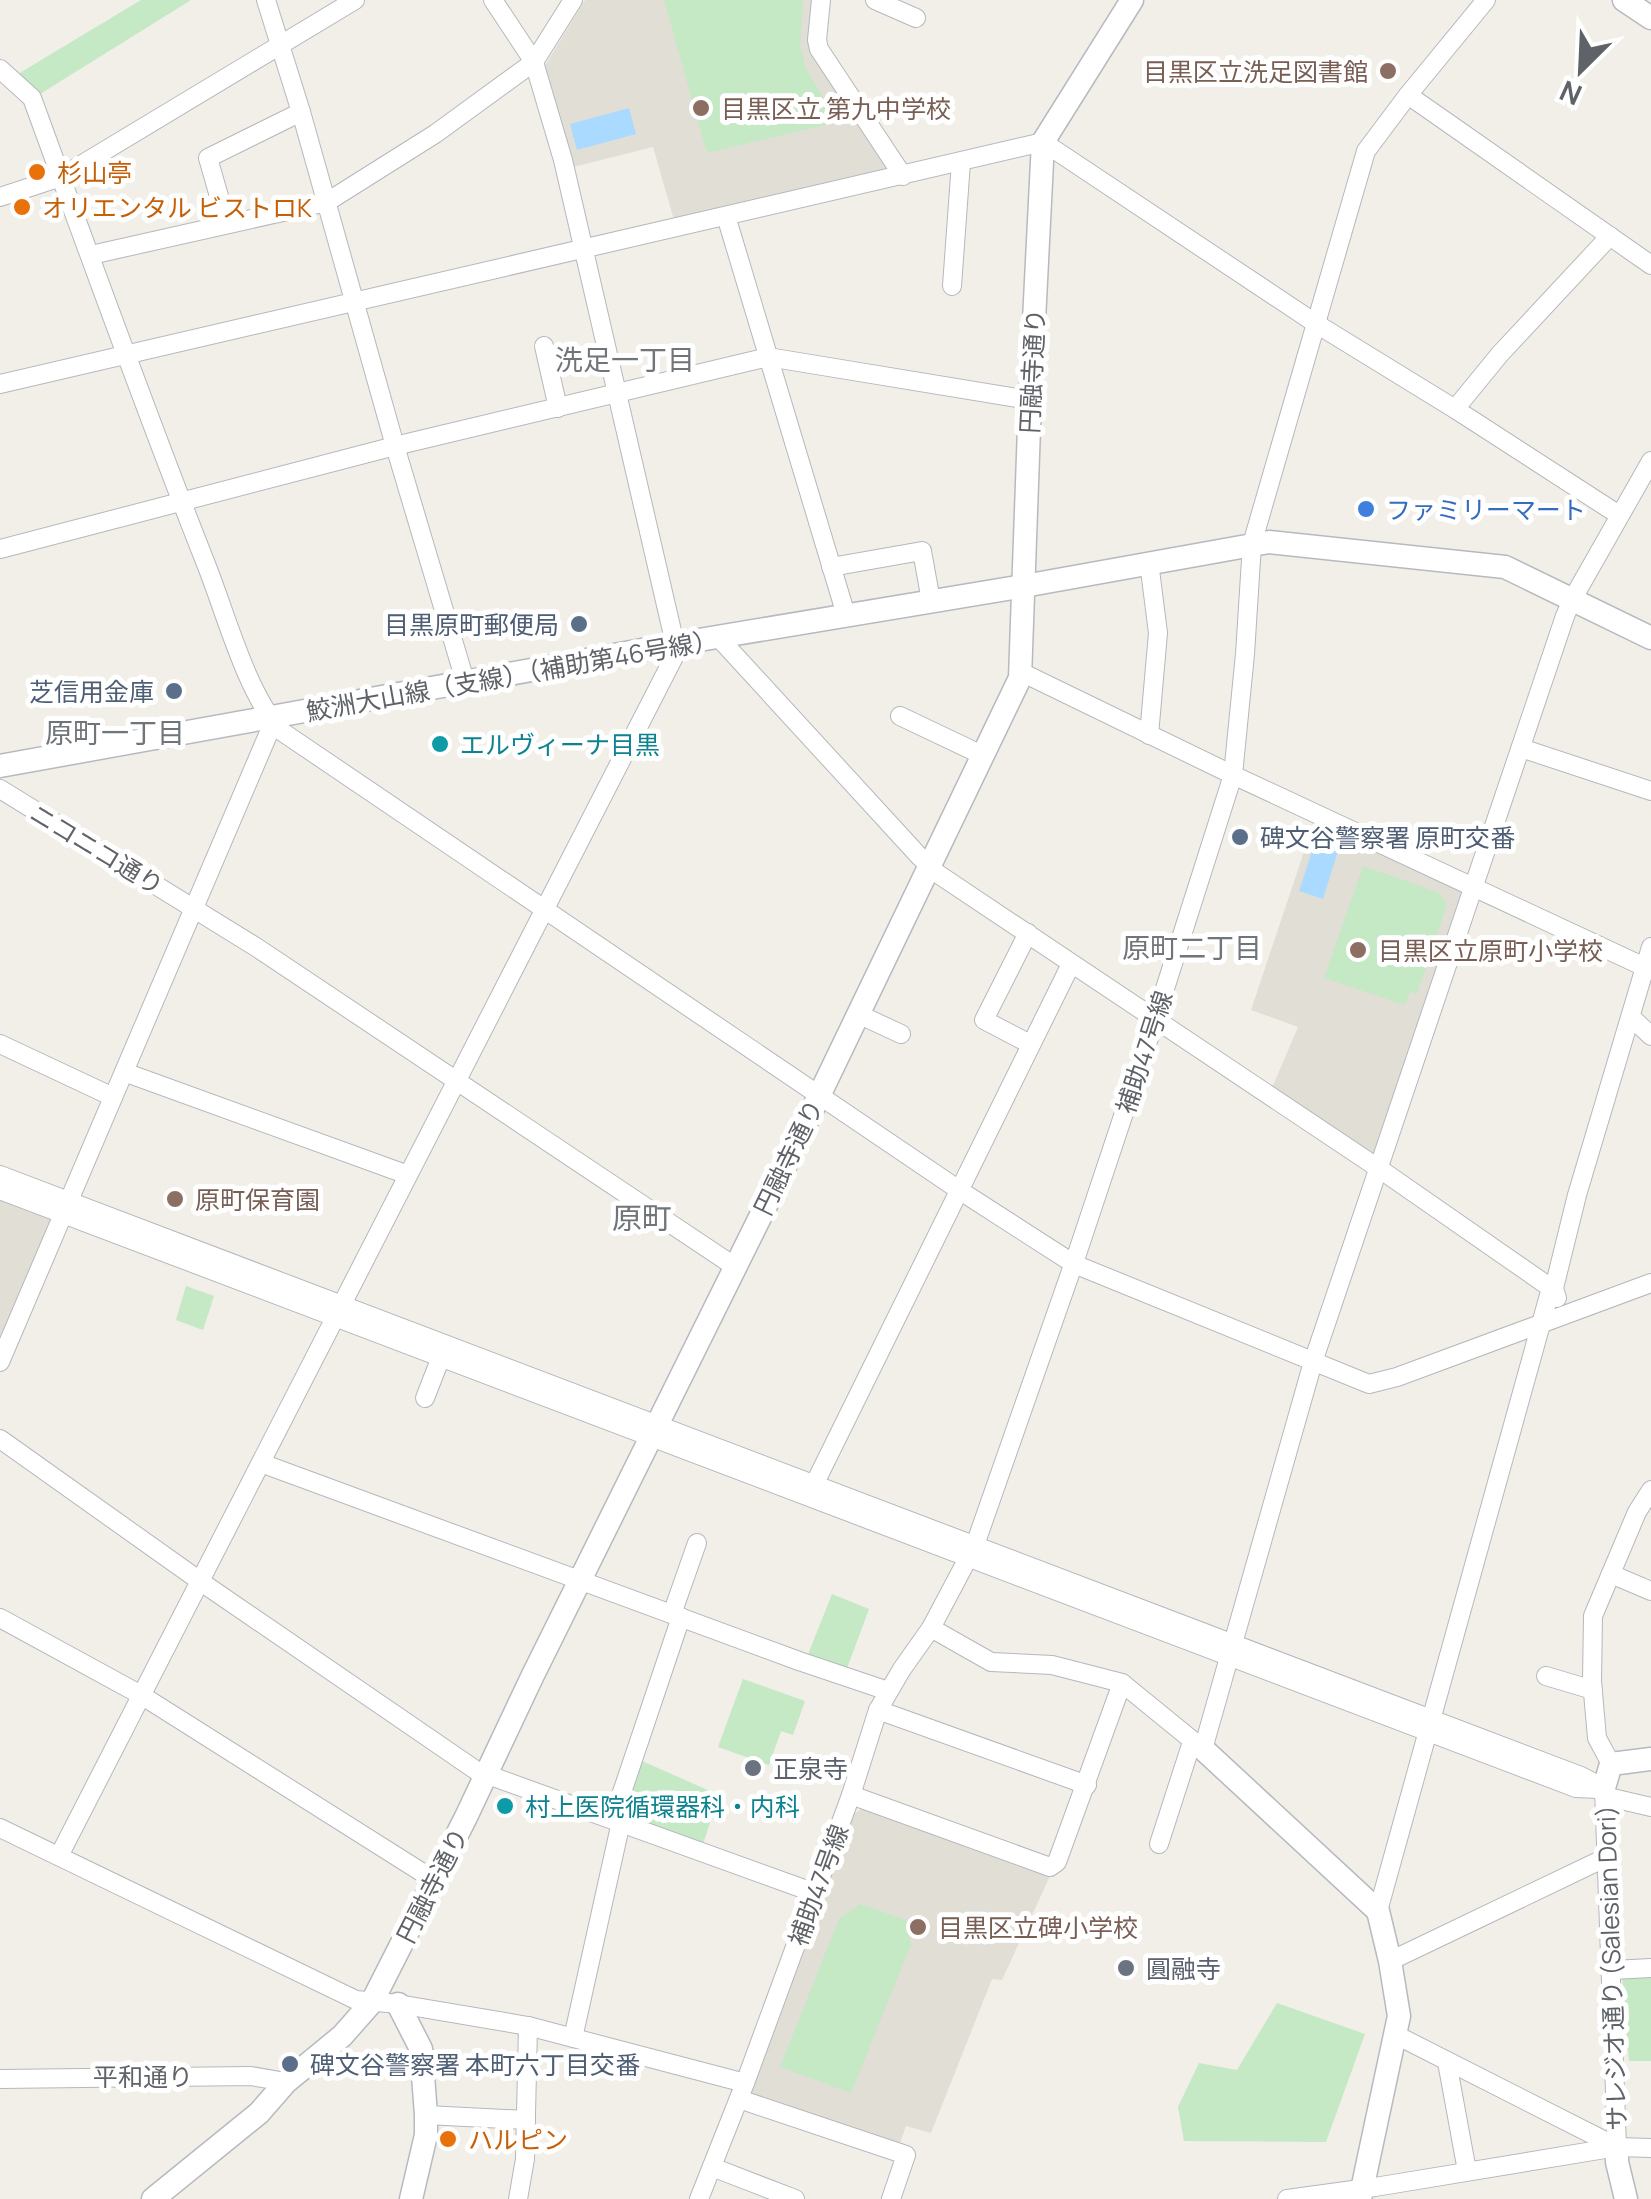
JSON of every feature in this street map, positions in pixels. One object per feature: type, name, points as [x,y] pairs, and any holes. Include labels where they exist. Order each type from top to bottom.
[{"type":"street","points":[[266,0],[466,684]]},
{"type":"street","points":[[0,197],[61,177],[355,0]]},
{"type":"street","points":[[59,1856],[674,657],[675,644],[563,160],[534,62],[492,0]]},
{"type":"street","points":[[91,255],[327,202],[435,134],[534,62],[573,0]]},
{"type":"street","points":[[821,0],[816,40],[819,49],[903,176]]},
{"type":"street","points":[[876,0],[916,18]]},
{"type":"street","name":"円融寺通り","points":[[153,2199],[259,2113],[286,2082],[342,2036],[372,2002],[779,1179],[1020,678],[1043,142],[1132,0]]},
{"type":"street","name":"補助47号線","points":[[699,2199],[815,1894],[878,1710],[932,1628],[971,1552],[1074,1264],[1155,1020],[1233,775],[1252,544],[1366,151],[1486,0]]},
{"type":"street","points":[[1624,0],[1651,18]]},
{"type":"street","points":[[0,69],[32,98],[242,660],[271,720],[281,732],[1074,1264],[1312,1362],[1374,1384],[1651,1283]]},
{"type":"street","points":[[1408,95],[1651,266]]},
{"type":"street","points":[[227,224],[208,158],[301,112]]},
{"type":"street","points":[[0,384],[1043,142],[1315,324],[1619,515]]},
{"type":"street","points":[[952,286],[961,162]]},
{"type":"street","points":[[726,216],[846,616]]},
{"type":"street","points":[[1455,409],[1500,354],[1610,236]]},
{"type":"street","points":[[544,346],[558,408]]},
{"type":"street","points":[[0,549],[395,446],[768,358],[1030,400]]},
{"type":"street","points":[[1199,1746],[1231,1650],[1312,1362],[1572,600],[1651,460]]},
{"type":"street","name":"鮫洲大山線（支線）（補助第46号線）","points":[[0,766],[1270,542],[1505,567],[1651,638]]},
{"type":"street","points":[[831,566],[922,552],[931,601]]},
{"type":"street","points":[[1149,562],[1158,633],[1150,734]]},
{"type":"street","points":[[720,638],[938,874],[1552,1288],[1564,1314]]},
{"type":"street","points":[[1020,672],[1648,968]]},
{"type":"street","points":[[900,716],[984,756]]},
{"type":"street","points":[[0,1362],[271,720]]},
{"type":"street","points":[[1522,748],[1651,791]]},
{"type":"street","name":"ニコニコ通り","points":[[0,790],[194,907],[734,1266]]},
{"type":"street","points":[[1028,934],[984,1020],[1030,1044]]},
{"type":"street","points":[[1361,2194],[1399,2016],[1378,1911],[1651,947]]},
{"type":"street","points":[[810,1491],[1071,964]]},
{"type":"street","points":[[858,1014],[901,1034]]},
{"type":"street","points":[[1630,1017],[1651,1036]]},
{"type":"street","points":[[0,1044],[113,1097]]},
{"type":"street","points":[[124,1072],[408,1175]]},
{"type":"street","points":[[0,1175],[66,1208]]},
{"type":"street","points":[[0,1190],[66,1208],[1429,1725],[1581,1776],[1604,1792],[1651,1808]]},
{"type":"street","points":[[338,1311],[441,1357],[655,1431]]},
{"type":"street","points":[[425,1398],[441,1357]]},
{"type":"street","points":[[0,1438],[485,1776],[617,1820],[815,1894]]},
{"type":"street","points":[[262,1463],[888,1691]]},
{"type":"street","points":[[1604,1792],[1611,1764],[1597,1738],[1593,1616],[1637,1512],[1651,1490]]},
{"type":"street","points":[[573,2038],[617,1820],[697,1543]]},
{"type":"street","points":[[1611,1574],[1651,1592]]},
{"type":"street","points":[[0,1618],[141,1696],[434,1880]]},
{"type":"street","points":[[932,1628],[991,1662],[1052,1665],[1122,1683],[1199,1746],[1378,1911]]},
{"type":"street","points":[[1546,1676],[1593,1690]]},
{"type":"street","points":[[851,1795],[1050,1866],[1057,1862],[1122,1683]]},
{"type":"street","points":[[878,1710],[1087,1785]]},
{"type":"street","points":[[1159,1844],[1190,1748],[1199,1746]]},
{"type":"street","points":[[1611,1764],[1651,1759]]},
{"type":"street","name":"サレジオ通り (Salesian Dori)","points":[[1604,1792],[1617,2147]]},
{"type":"street","points":[[0,1828],[356,2000],[528,2026],[573,2038],[742,2091],[906,2155],[891,2199]]},
{"type":"street","points":[[1390,1961],[1607,1857]]},
{"type":"street","points":[[1612,1970],[1651,1968]]},
{"type":"street","points":[[398,2004],[421,2049],[426,2115],[426,2134],[412,2199]]},
{"type":"street","points":[[518,2199],[526,2159],[528,2026]]},
{"type":"street","points":[[1394,2038],[1404,2038],[1617,2147]]},
{"type":"street","points":[[1448,2062],[1467,2171]]},
{"type":"street","name":"平和通り","points":[[0,2079],[251,2076],[286,2082]]},
{"type":"street","points":[[426,2115],[526,2120]]},
{"type":"street","points":[[1617,2147],[1626,2199]]},
{"type":"street","points":[[1287,2199],[1361,2194],[1467,2171],[1617,2147],[1651,2148]]},
{"type":"street","points":[[712,2167],[795,2199]]},
{"type":"shaded area","name":"目黒区立 第九中学校","points":[[585,0],[816,0],[812,52],[890,173],[674,220],[653,147],[569,168],[543,69]]},
{"type":"shaded area","name":"目黒区立原町小学校","points":[[1315,819],[1464,889],[1376,1154],[1371,1157],[1271,1090],[1298,1027],[1251,1010]]},
{"type":"shaded area","points":[[0,1198],[49,1217],[52,1223],[0,1347]]},
{"type":"shaded area","name":"目黒区立碑小学校","points":[[861,1809],[1050,1876],[1002,1980],[992,1979],[931,2133],[906,2126],[899,2146],[746,2097],[852,1815]]},
{"type":"green space","points":[[141,0],[191,0],[40,94],[18,74]]},
{"type":"green space","points":[[664,0],[803,0],[800,46],[806,68],[837,122],[707,153]]},
{"type":"green space","points":[[1363,866],[1440,893],[1447,905],[1417,994],[1410,992],[1405,1005],[1324,978]]},
{"type":"green space","points":[[186,1286],[214,1296],[203,1330],[176,1320]]},
{"type":"green space","points":[[832,1594],[869,1609],[846,1671],[807,1657]]},
{"type":"green space","points":[[743,1679],[805,1701],[793,1735],[781,1731],[769,1765],[718,1747]]},
{"type":"green space","points":[[642,1761],[719,1795],[702,1847],[641,1823],[648,1805],[632,1798]]},
{"type":"green space","points":[[860,1904],[906,1920],[911,1944],[851,2093],[780,2067],[839,1919]]},
{"type":"green space","points":[[1651,1975],[1651,2061],[1629,2061],[1622,1977]]},
{"type":"green space","points":[[1277,2003],[1365,2034],[1326,2142],[1184,2141],[1178,2107],[1199,2063],[1237,2070]]},
{"type":"water","points":[[629,108],[636,134],[577,150],[570,124]]},
{"type":"water","points":[[1318,833],[1341,841],[1323,899],[1299,891]]},
{"type":"place","name":"目黒区立洗足図書館","points":[[1388,71]]},
{"type":"place","name":"目黒区立 第九中学校","points":[[701,108]]},
{"type":"place","name":"杉山亭","points":[[37,172]]},
{"type":"place","name":"オリエンタル ビストロK","points":[[22,207]]},
{"type":"place","name":"ファミリーマート","points":[[1366,509]]},
{"type":"place","name":"目黒原町郵便局","points":[[579,624]]},
{"type":"place","name":"芝信用金庫","points":[[174,691]]},
{"type":"place","name":"エルヴィーナ目黒","points":[[440,744]]},
{"type":"place","name":"碑文谷警察署 原町交番","points":[[1240,837]]},
{"type":"place","name":"目黒区立原町小学校","points":[[1358,950]]},
{"type":"place","name":"原町保育園","points":[[175,1199]]},
{"type":"place","name":"正泉寺","points":[[753,1768]]},
{"type":"place","name":"村上医院循環器科・内科","points":[[505,1806]]},
{"type":"place","name":"目黒区立碑小学校","points":[[918,1927]]},
{"type":"place","name":"圓融寺","points":[[1126,1968]]},
{"type":"place","name":"碑文谷警察署 本町六丁目交番","points":[[290,2064]]},
{"type":"place","name":"ハルピン","points":[[448,2139]]},
{"type":"district","name":"洗足一丁目","points":[[625,359]]},
{"type":"district","name":"原町一丁目","points":[[115,732]]},
{"type":"district","name":"原町二丁目","points":[[1192,947]]},
{"type":"district","name":"原町","points":[[642,1217]]}]
